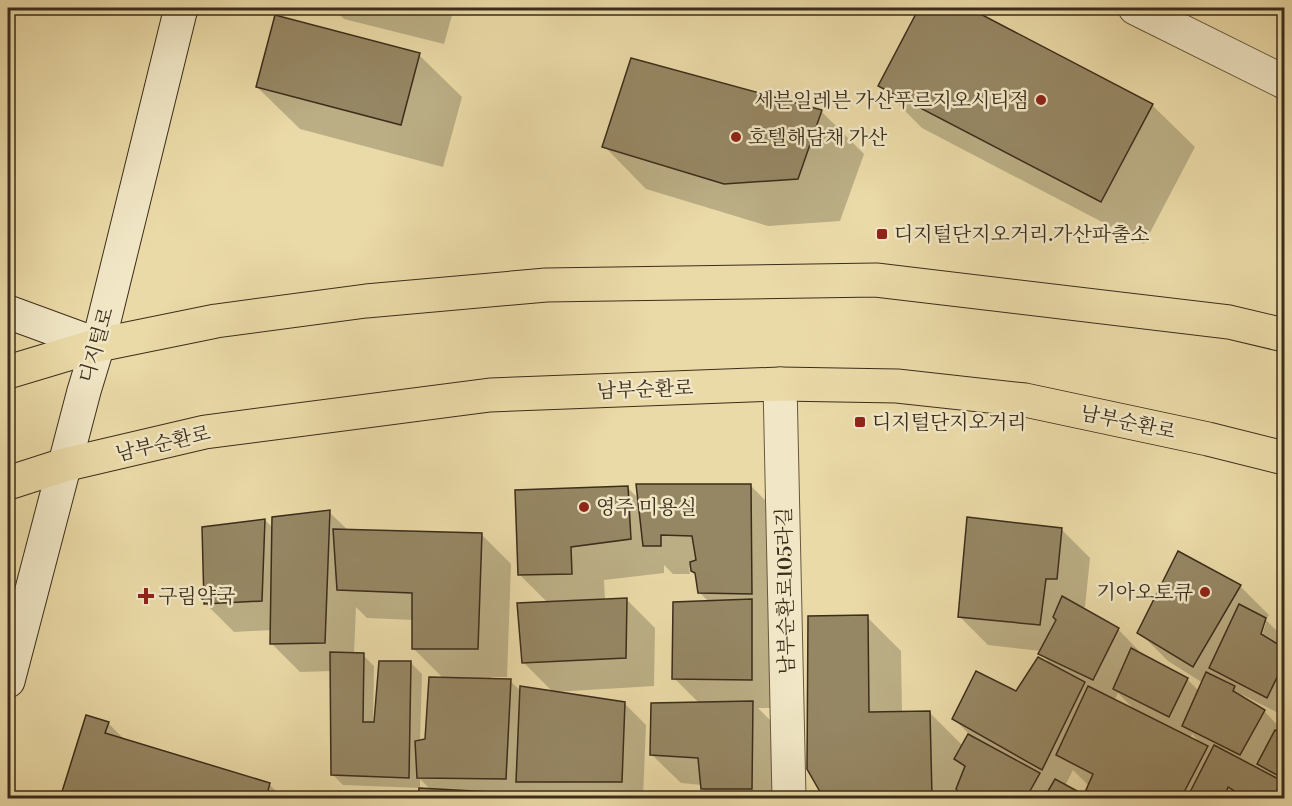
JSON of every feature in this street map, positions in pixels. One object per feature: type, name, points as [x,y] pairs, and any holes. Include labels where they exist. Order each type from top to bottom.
[{"type":"main road","name":"디지털로","points":[[8,681],[98,345],[181,8]]},
{"type":"main road","points":[[1135,8],[1284,82]]},
{"type":"main road","points":[[8,372],[98,345],[216,321],[366,301],[546,285],[876,280],[1229,322],[1284,335]]},
{"type":"main road","points":[[8,312],[98,345]]},
{"type":"main road","name":"남부순환로","points":[[8,483],[64,465],[205,432],[490,395],[780,384],[897,386],[1025,400],[1208,439],[1284,458]]},
{"type":"main road","name":"남부순환로105라길","points":[[780,384],[798,794]]},
{"type":"building","points":[[919,8],[969,8],[1153,104],[1101,202],[878,86]]},
{"type":"building","points":[[275,15],[420,53],[401,125],[256,87]]},
{"type":"building","points":[[631,58],[822,110],[798,179],[724,184],[602,147]]},
{"type":"building","points":[[636,484],[751,484],[752,594],[698,593],[695,573],[691,571],[690,562],[696,560],[692,536],[661,535],[661,546],[643,546]]},
{"type":"building","points":[[628,486],[631,539],[571,547],[572,574],[518,575],[515,490]]},
{"type":"building","points":[[330,510],[325,643],[270,644],[272,517]]},
{"type":"building","points":[[967,517],[1062,528],[1057,579],[1046,579],[1040,625],[958,617]]},
{"type":"building","points":[[265,519],[262,601],[204,604],[202,527]]},
{"type":"building","points":[[333,529],[482,533],[478,649],[412,649],[412,593],[337,590]]},
{"type":"building","points":[[1178,551],[1241,585],[1193,667],[1137,633]]},
{"type":"building","points":[[1062,596],[1119,628],[1093,680],[1038,654],[1056,620],[1053,617]]},
{"type":"building","points":[[627,598],[626,658],[522,663],[517,603]]},
{"type":"building","points":[[752,599],[752,680],[672,679],[673,602]]},
{"type":"building","points":[[1239,604],[1266,618],[1261,634],[1284,648],[1284,663],[1267,698],[1209,668]]},
{"type":"building","points":[[868,615],[869,712],[930,711],[932,798],[826,798],[823,797],[807,769],[808,616]]},
{"type":"building","points":[[1131,648],[1188,678],[1169,717],[1113,689]]},
{"type":"building","points":[[330,652],[364,653],[363,722],[374,722],[379,661],[411,661],[409,778],[331,775]]},
{"type":"building","points":[[1038,657],[1085,682],[1042,770],[952,719],[976,671],[1016,691]]},
{"type":"building","points":[[1206,672],[1235,686],[1233,691],[1265,710],[1240,755],[1182,726]]},
{"type":"building","points":[[429,677],[511,679],[506,779],[417,778],[415,741],[425,739]]},
{"type":"building","points":[[520,686],[625,702],[622,782],[516,782]]},
{"type":"building","points":[[1088,686],[1208,746],[1181,798],[1102,798],[1086,790],[1093,774],[1056,755]]},
{"type":"building","points":[[753,701],[752,789],[701,789],[698,758],[650,755],[651,703]]},
{"type":"building","points":[[86,715],[109,722],[105,733],[270,783],[266,798],[60,798]]},
{"type":"building","points":[[1275,730],[1284,734],[1284,779],[1257,764]]},
{"type":"building","points":[[968,734],[1040,773],[1026,798],[963,798],[956,789],[965,766],[954,759]]},
{"type":"building","points":[[1214,745],[1284,782],[1284,798],[1241,798],[1241,795],[1228,787],[1224,798],[1187,798]]},
{"type":"building","points":[[1055,779],[1090,798],[1044,798]]},
{"type":"building","points":[[419,788],[601,798],[418,798]]},
{"type":"place","name":"세븐일레븐 가산푸르지오시티점","points":[[1041,100]]},
{"type":"place","name":"호텔해담채 가산","points":[[736,137]]},
{"type":"place","name":"디지털단지오거리.가산파출소","points":[[882,234]]},
{"type":"place","name":"디지털단지오거리","points":[[860,422]]},
{"type":"place","name":"영주 미용실","points":[[584,507]]},
{"type":"place","name":"기아오토큐","points":[[1205,592]]},
{"type":"place","name":"구림약국","points":[[146,596]]}]
